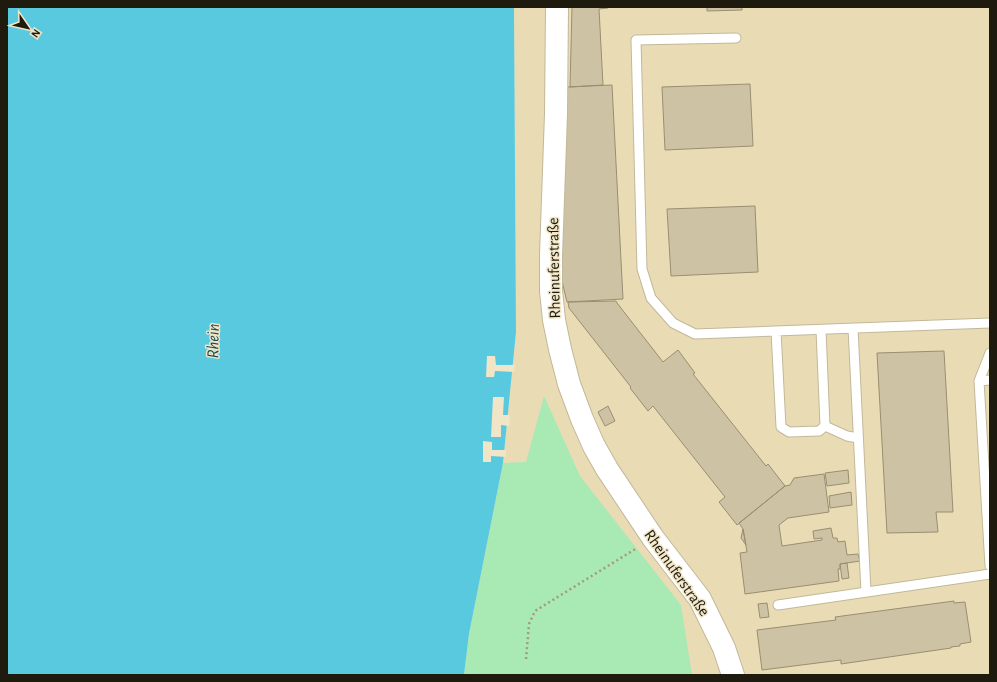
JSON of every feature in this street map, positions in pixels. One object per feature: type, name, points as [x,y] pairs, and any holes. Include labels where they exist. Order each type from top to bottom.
[{"type":"street","name":"Rheinuferstraße","points":[[557,7],[556,114],[551,255],[552,290],[554,320],[569,384],[594,446],[607,469],[653,538],[700,599],[724,648],[733,675]]},
{"type":"lane","points":[[736,38],[636,40],[642,270],[651,298],[673,323],[696,334],[990,323]]},
{"type":"lane","points":[[853,328],[866,592]]},
{"type":"lane","points":[[821,330],[825,426]]},
{"type":"lane","points":[[776,331],[781,427],[789,432],[819,431],[825,426]]},
{"type":"lane","points":[[990,353],[979,381],[990,566]]},
{"type":"lane","points":[[979,381],[990,380]]},
{"type":"lane","points":[[825,426],[847,436],[858,438]]},
{"type":"lane","points":[[778,605],[990,574]]},
{"type":"path","points":[[526,659],[529,624],[535,611],[653,538]]},
{"type":"shaded area","points":[[514,7],[990,7],[990,675],[520,675],[503,463],[516,332]]},
{"type":"green space","points":[[544,396],[580,476],[681,605],[692,675],[464,675],[469,634],[503,463],[526,462]]},
{"type":"water","name":"Rhein","points":[[7,7],[514,7],[516,332],[503,463],[469,634],[464,675],[7,675]]},
{"type":"pier","points":[[487,356],[495,356],[496,365],[515,365],[514,372],[495,371],[494,377],[486,377]]},
{"type":"pier","points":[[493,397],[504,397],[503,415],[510,415],[509,426],[501,425],[501,437],[491,437]]},
{"type":"pier","points":[[483,441],[492,442],[492,450],[506,450],[506,457],[491,456],[491,462],[483,462]]},
{"type":"building","points":[[572,7],[608,7],[599,9],[603,85],[570,87]]},
{"type":"building","points":[[707,7],[742,7],[742,10],[707,11]]},
{"type":"building","points":[[750,84],[753,146],[665,150],[662,87]]},
{"type":"building","points":[[612,85],[623,299],[567,302],[561,277],[567,87]]},
{"type":"building","points":[[755,206],[758,272],[671,276],[667,209]]},
{"type":"building","points":[[616,301],[663,362],[678,350],[695,373],[693,374],[766,466],[768,464],[785,486],[737,525],[719,502],[725,497],[653,406],[648,411],[569,308],[568,302]]},
{"type":"building","points":[[944,351],[953,512],[936,512],[938,532],[887,533],[877,353]]},
{"type":"building","points":[[608,406],[615,421],[605,426],[598,412]]},
{"type":"building","points":[[848,470],[849,483],[827,486],[825,473]]},
{"type":"building","points":[[824,474],[829,512],[788,518],[779,525],[782,546],[822,540],[822,538],[814,539],[813,531],[831,528],[833,538],[837,538],[838,542],[845,541],[847,555],[858,554],[860,561],[840,564],[840,569],[838,569],[839,581],[745,594],[740,553],[747,552],[743,529],[739,523],[785,486],[790,485],[794,478]]},
{"type":"building","points":[[851,492],[852,505],[830,508],[829,496]]},
{"type":"building","points":[[743,529],[746,545],[741,538]]},
{"type":"building","points":[[847,563],[849,578],[842,579],[840,564]]},
{"type":"building","points":[[954,601],[954,603],[965,602],[971,642],[960,644],[960,646],[951,648],[841,664],[841,660],[762,670],[757,630],[836,620],[835,617]]},
{"type":"building","points":[[767,603],[769,617],[760,618],[758,604]]}]
